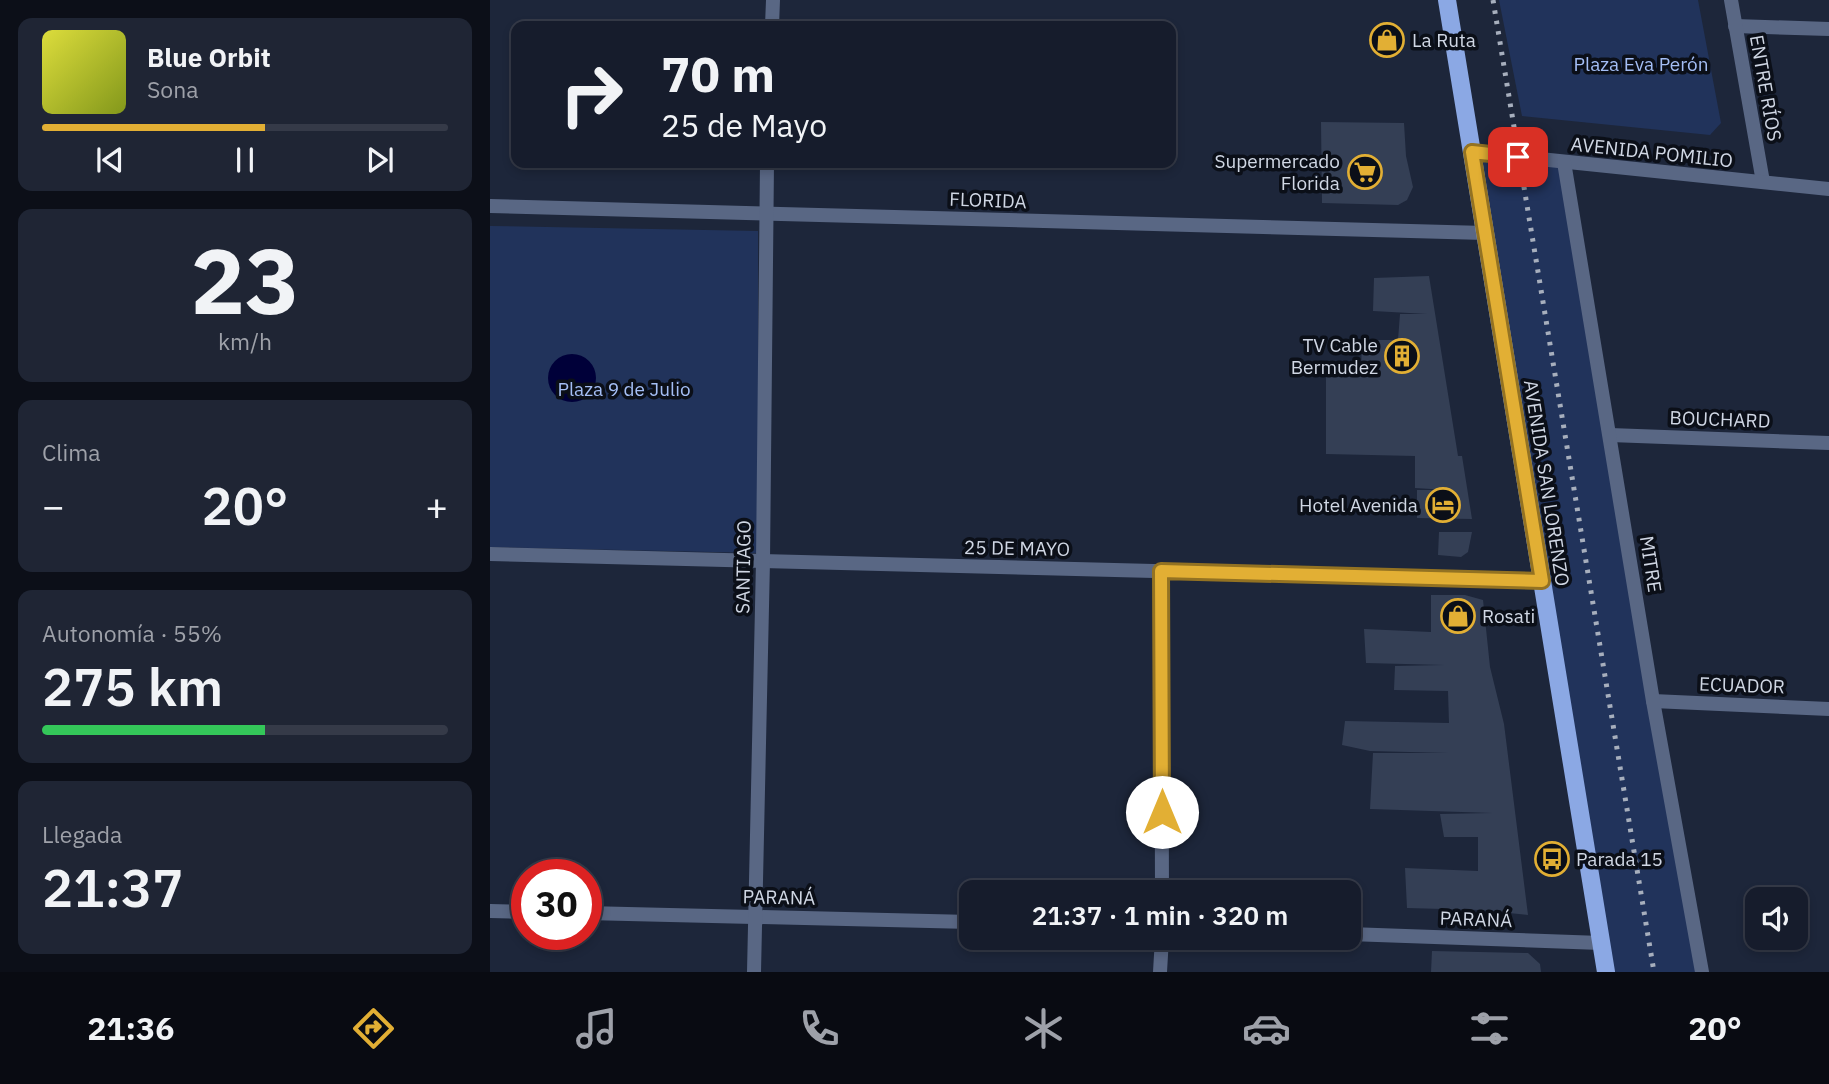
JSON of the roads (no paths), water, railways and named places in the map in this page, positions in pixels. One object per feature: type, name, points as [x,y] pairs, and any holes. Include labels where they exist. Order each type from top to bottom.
[{"type":"main road","name":"AVENIDA SAN LORENZO","points":[[1447,0],[1606,972]]},
{"type":"street","points":[[772,21],[773,0]]},
{"type":"street","name":"ENTRE RÍOS","points":[[1731,0],[1763,182]]},
{"type":"street","points":[[1735,26],[1829,29]]},
{"type":"street","name":"AVENIDA POMILIO","points":[[1472,152],[1829,189]]},
{"type":"street","name":"MITRE","points":[[1564,162],[1653,701],[1702,972]]},
{"type":"street","name":"SANTIAGO","points":[[754,972],[763,561],[766,168]]},
{"type":"street","name":"FLORIDA","points":[[490,206],[1485,233]]},
{"type":"street","name":"BOUCHARD","points":[[1610,435],[1829,443]]},
{"type":"street","name":"25 DE MAYO","points":[[490,554],[1542,581]]},
{"type":"street","points":[[1161,571],[1162,880]]},
{"type":"street","name":"ECUADOR","points":[[1653,701],[1829,709]]},
{"type":"street","points":[[490,911],[511,912]]},
{"type":"street","name":"PARANÁ","points":[[602,913],[959,922]]},
{"type":"street","name":"PARANÁ","points":[[1361,934],[1601,943]]},
{"type":"street","points":[[1160,972],[1161,950]]},
{"type":"railway","points":[[1493,0],[1654,972]]},
{"type":"place","name":"La Ruta","points":[[1387,40]]},
{"type":"place","name":"Supermercado Florida","points":[[1365,172]]},
{"type":"place","name":"TV Cable Bermudez","points":[[1402,356]]},
{"type":"place","name":"Hotel Avenida","points":[[1443,505]]},
{"type":"place","name":"Rosati","points":[[1458,616]]},
{"type":"place","name":"Parada 15","points":[[1552,859]]},
{"type":"park label","name":"Plaza Eva Perón","points":[[1641,64]]},
{"type":"park label","name":"Plaza 9 de Julio","points":[[624,389]]}]
